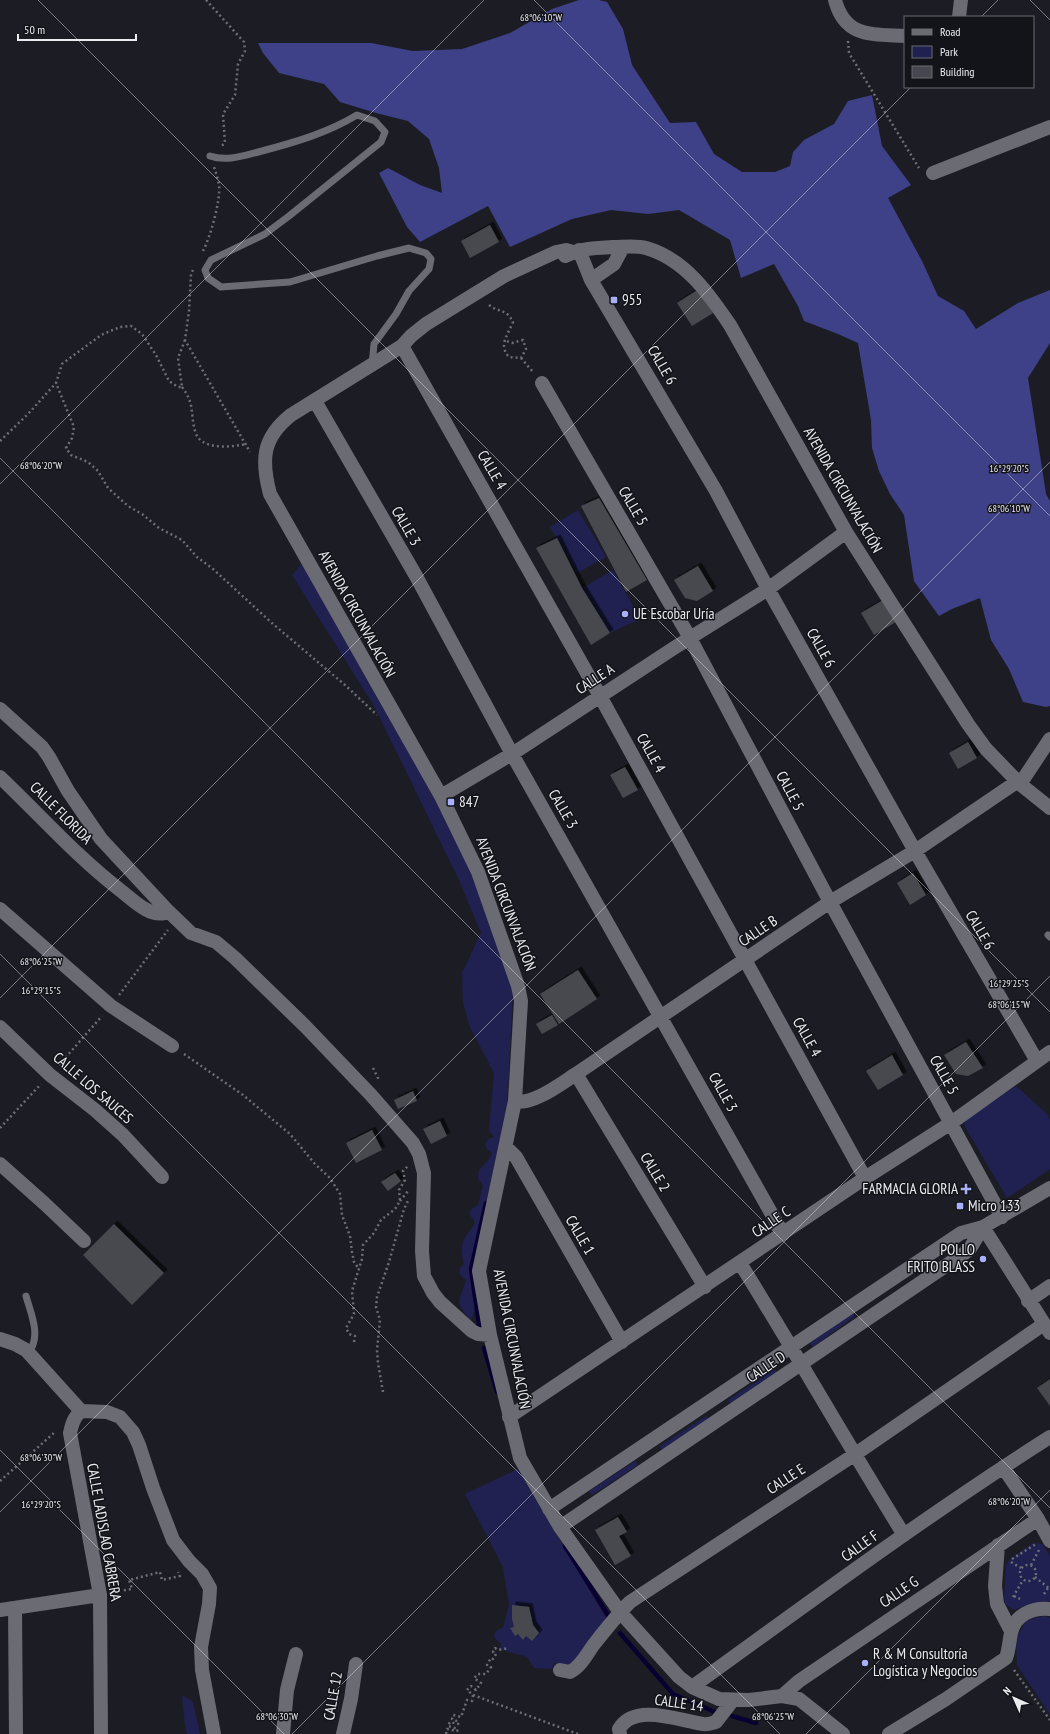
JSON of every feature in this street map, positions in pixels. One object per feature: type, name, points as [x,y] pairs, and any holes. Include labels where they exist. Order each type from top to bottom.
[{"type":"street","points":[[835,0],[838,13],[851,27],[868,33],[904,36]]},
{"type":"street","points":[[959,16],[961,0]]},
{"type":"street","points":[[933,173],[1050,127]]},
{"type":"street","points":[[592,280],[614,264],[623,247]]},
{"type":"street","name":"AVENIDA CIRCUNVALACIÓN","points":[[782,1696],[748,1700],[719,1699],[692,1687],[679,1677],[620,1612],[560,1527],[520,1458],[490,1335],[479,1271],[515,1101],[521,1001],[518,986],[478,872],[441,796],[270,494],[265,474],[264,457],[271,438],[278,426],[291,415],[402,346],[408,346],[417,342],[503,286],[576,251],[623,247],[646,248],[669,258],[691,274],[711,298],[730,325],[846,532],[968,724],[986,749],[1019,782],[1050,808]]},
{"type":"street","name":"CALLE 6","points":[[576,251],[716,491],[768,589],[915,851],[1037,1061]]},
{"type":"street","name":"CALLE 4","points":[[402,346],[600,696],[865,1178]]},
{"type":"street","name":"CALLE 5","points":[[542,383],[690,638],[830,902],[1002,1217]]},
{"type":"street","name":"CALLE 3","points":[[315,401],[416,576],[512,754],[783,1234]]},
{"type":"street","name":"CALLE A","points":[[441,796],[512,754],[768,589],[846,532]]},
{"type":"street","points":[[0,709],[42,747],[68,791],[101,839],[172,915],[191,933],[216,942],[235,958],[305,1026],[371,1095],[413,1143],[419,1154],[424,1173],[425,1192],[422,1251],[424,1276],[440,1302],[478,1334],[490,1335]]},
{"type":"street","points":[[1019,782],[1050,739]]},
{"type":"street","name":"CALLE FLORIDA","points":[[0,777],[43,818],[70,848],[99,873],[147,910],[159,914],[165,913],[172,915]]},
{"type":"street","name":"CALLE B","points":[[515,1101],[519,1102],[528,1100],[543,1094],[576,1074],[830,902],[915,851],[1019,782]]},
{"type":"street","points":[[0,909],[111,1006],[172,1046]]},
{"type":"street","name":"CALLE LOS SAUCES","points":[[0,1028],[50,1075],[95,1110],[123,1135],[162,1177]]},
{"type":"street","name":"CALLE C","points":[[509,1417],[705,1287],[865,1178],[951,1123],[1050,1052]]},
{"type":"street","name":"CALLE 2","points":[[576,1074],[705,1287]]},
{"type":"street","name":"CALLE 1","points":[[506,1147],[516,1157],[622,1342]]},
{"type":"street","points":[[0,1164],[84,1241]]},
{"type":"street","name":"CALLE D","points":[[549,1509],[961,1233],[983,1227],[1050,1188]]},
{"type":"street","points":[[983,1227],[1028,1301],[1047,1328]]},
{"type":"street","name":"CALLE D","points":[[560,1527],[969,1250],[983,1227]]},
{"type":"street","points":[[740,1263],[802,1363],[854,1454],[904,1535]]},
{"type":"street","points":[[1028,1301],[1050,1286]]},
{"type":"street","name":"CALLE E","points":[[560,1670],[570,1672],[581,1664],[586,1655],[620,1612],[630,1602],[1047,1328]]},
{"type":"street","points":[[0,1339],[15,1344],[28,1353],[81,1411]]},
{"type":"street","points":[[72,1426],[76,1415],[81,1411],[107,1412],[120,1417],[133,1432],[173,1540],[189,1561],[202,1574],[210,1588],[209,1604],[201,1647],[202,1670],[214,1734]]},
{"type":"street","name":"CALLE LADISLAO CABRERA","points":[[72,1426],[70,1433],[73,1452],[100,1595],[101,1734]]},
{"type":"street","name":"CALLE F","points":[[692,1687],[904,1535],[1003,1467],[1050,1437]]},
{"type":"street","points":[[1003,1467],[1038,1518],[1044,1543]]},
{"type":"street","name":"CALLE G","points":[[782,1696],[798,1681],[1038,1518]]},
{"type":"street","points":[[998,1545],[995,1586],[997,1604],[1011,1631]]},
{"type":"street","points":[[0,1610],[100,1595]]},
{"type":"street","points":[[15,1608],[16,1734]]},
{"type":"street","points":[[889,1734],[946,1699],[1006,1658],[1009,1652],[1011,1631],[1020,1617],[1025,1613],[1031,1610],[1050,1609]]},
{"type":"street","points":[[283,1734],[287,1690],[296,1654]]},
{"type":"street","name":"CALLE 12","points":[[343,1734],[351,1699],[356,1664]]},
{"type":"street","points":[[782,1696],[799,1700],[843,1734]]},
{"type":"street","name":"CALLE 14","points":[[620,1734],[619,1729],[623,1724],[638,1716],[658,1715],[705,1724],[716,1722],[732,1700]]},
{"type":"lane","points":[[210,156],[219,159],[239,157],[304,140],[346,122],[358,115],[375,121],[385,132],[381,142],[289,216],[264,234],[211,260],[205,270],[208,278],[221,287],[248,286],[290,282],[376,256],[409,248],[426,253],[431,259],[429,269],[409,291],[396,314],[374,344],[372,366]]},
{"type":"lane","points":[[26,1296],[36,1334],[36,1341],[28,1353]]},
{"type":"path","points":[[200,256],[207,244],[217,208],[220,186],[210,156],[225,143],[223,114],[235,95],[238,64],[245,51],[244,42],[206,0]]},
{"type":"path","points":[[851,27],[848,42],[849,53],[924,176],[933,173]]},
{"type":"path","points":[[194,268],[190,274],[189,311],[185,340],[178,358],[182,387],[189,396],[193,412],[195,432],[201,440],[213,446],[234,446],[247,444]]},
{"type":"path","points":[[489,305],[492,308],[507,312],[513,322],[504,340],[503,348],[509,358],[520,358],[526,348],[523,340],[512,343],[504,340]]},
{"type":"path","points":[[0,442],[56,383],[62,364],[90,342],[101,335],[120,327],[131,326],[142,334],[156,355],[169,381],[178,387],[182,387]]},
{"type":"path","points":[[185,340],[254,458]]},
{"type":"path","points":[[56,383],[74,427],[72,438],[66,448],[71,455],[88,462],[98,471],[108,488],[128,506],[142,514],[159,528],[182,540],[196,557],[213,569],[273,624],[379,716]]},
{"type":"path","points":[[0,1128],[50,1075],[111,1006],[172,915]]},
{"type":"path","points":[[172,1046],[242,1095],[290,1134],[315,1164],[330,1178],[340,1194],[342,1215],[348,1227],[354,1262],[359,1269]]},
{"type":"path","points":[[373,1068],[382,1087]]},
{"type":"path","points":[[354,1342],[355,1336],[349,1334],[346,1328],[354,1314],[352,1291],[362,1259],[363,1245],[374,1233],[381,1220],[395,1209],[400,1201],[398,1190],[404,1180],[404,1171],[419,1154]]},
{"type":"path","points":[[383,1392],[377,1350],[380,1320],[376,1308],[377,1297],[404,1208],[411,1196],[415,1193],[425,1192]]},
{"type":"path","points":[[0,1481],[58,1429],[72,1426]]},
{"type":"path","points":[[1007,1565],[1010,1561],[1034,1544],[1044,1543]]},
{"type":"path","points":[[1031,1566],[1044,1543]]},
{"type":"path","points":[[100,1595],[132,1589],[129,1580],[160,1572],[162,1580],[180,1576],[176,1567],[189,1561]]},
{"type":"path","points":[[1010,1561],[1021,1568]]},
{"type":"path","points":[[1021,1568],[1026,1565],[1031,1566],[1035,1570],[1035,1577]]},
{"type":"path","points":[[1021,1568],[1020,1575],[1023,1580]]},
{"type":"path","points":[[1023,1580],[1029,1581],[1035,1577]]},
{"type":"path","points":[[1035,1577],[1050,1589]]},
{"type":"path","points":[[1011,1600],[1023,1580]]},
{"type":"path","points":[[509,1648],[498,1650],[496,1648],[493,1652],[496,1654],[493,1659],[491,1658],[487,1665],[490,1667],[486,1674],[478,1674],[474,1678],[481,1683],[476,1690],[471,1686],[468,1690],[473,1695],[578,1734]]},
{"type":"path","points":[[1006,1658],[1050,1720]]},
{"type":"path","points":[[446,1734],[448,1729],[457,1731],[458,1729],[448,1726],[450,1722],[458,1724],[459,1722],[452,1719],[453,1716],[461,1717],[467,1700],[472,1701],[473,1695]]},
{"type":"green space","points":[[578,510],[606,557],[577,573],[550,527]]},
{"type":"green space","points":[[304,561],[436,794],[469,864],[513,990],[507,1109],[471,1269],[471,1282],[475,1310],[471,1320],[465,1314],[460,1305],[460,1297],[466,1280],[459,1273],[460,1268],[464,1264],[462,1248],[465,1237],[475,1222],[469,1214],[471,1209],[478,1205],[483,1186],[478,1178],[479,1170],[490,1158],[492,1153],[487,1149],[485,1144],[488,1139],[494,1137],[489,1130],[494,1073],[469,1025],[463,1002],[462,973],[481,933],[459,880],[374,706],[292,575]]},
{"type":"green space","points":[[613,570],[640,619],[610,633],[582,588]]},
{"type":"green space","points":[[1016,1086],[1047,1114],[1050,1120],[1050,1169],[1007,1198],[964,1125],[968,1116]]},
{"type":"green space","points":[[852,1313],[855,1316],[813,1347],[810,1343]]},
{"type":"green space","points":[[775,1369],[777,1373],[731,1403],[728,1400]]},
{"type":"green space","points":[[706,1416],[709,1420],[662,1450],[660,1446]]},
{"type":"green space","points":[[635,1461],[638,1465],[592,1495],[589,1491]]},
{"type":"green space","points":[[518,1469],[606,1618],[576,1668],[554,1663],[552,1669],[534,1668],[527,1657],[499,1649],[501,1644],[494,1637],[495,1633],[499,1629],[503,1628],[509,1605],[503,1567],[465,1494]]},
{"type":"green space","points":[[1033,1543],[1043,1544],[1050,1556],[1050,1601],[1029,1604],[1014,1610],[1005,1604],[1006,1565],[1010,1559]]},
{"type":"green space","points":[[1044,1616],[1050,1618],[1050,1715],[1017,1665],[1016,1638],[1027,1620]]},
{"type":"green space","points":[[182,1695],[193,1702],[200,1734],[187,1734]]},
{"type":"shaded area","points":[[579,0],[599,0],[607,2],[623,29],[632,65],[670,123],[696,122],[714,154],[742,172],[775,172],[790,166],[793,152],[804,140],[834,124],[848,101],[872,95],[882,146],[911,185],[888,198],[922,261],[938,296],[964,311],[976,329],[1018,303],[1050,290],[1050,343],[1028,378],[1046,494],[1050,501],[1050,706],[1046,707],[1023,702],[1009,669],[991,640],[980,598],[939,616],[914,581],[904,515],[890,494],[879,471],[872,448],[871,420],[858,343],[804,321],[798,306],[774,264],[741,278],[730,240],[679,210],[648,214],[611,210],[572,219],[510,247],[488,206],[420,242],[407,227],[379,173],[388,168],[420,185],[442,193],[439,168],[429,139],[408,121],[340,102],[324,84],[279,73],[263,53],[258,43],[371,43],[413,51],[462,49],[510,33],[552,9]]},
{"type":"building","points":[[490,225],[499,242],[470,258],[461,241]]},
{"type":"building","points":[[699,289],[713,313],[692,326],[677,303]]},
{"type":"building","points":[[599,498],[647,580],[626,592],[581,506]]},
{"type":"building","points":[[557,538],[582,588],[610,633],[591,645],[536,548]]},
{"type":"building","points":[[698,566],[713,591],[697,601],[685,598],[674,580]]},
{"type":"building","points":[[883,600],[896,622],[874,635],[861,613]]},
{"type":"building","points":[[968,742],[977,758],[958,769],[949,753]]},
{"type":"building","points":[[625,767],[638,790],[623,798],[610,775]]},
{"type":"building","points":[[913,873],[926,895],[910,905],[897,883]]},
{"type":"building","points":[[578,970],[597,999],[559,1024],[540,994]]},
{"type":"building","points":[[552,1015],[558,1025],[542,1034],[536,1024]]},
{"type":"building","points":[[966,1042],[983,1068],[968,1076],[956,1074],[944,1055]]},
{"type":"building","points":[[892,1055],[903,1075],[878,1090],[866,1071]]},
{"type":"building","points":[[413,1091],[417,1101],[398,1109],[394,1100]]},
{"type":"building","points":[[440,1121],[447,1136],[431,1144],[423,1129]]},
{"type":"building","points":[[372,1130],[382,1150],[356,1163],[346,1143]]},
{"type":"building","points":[[395,1173],[401,1181],[388,1191],[381,1182]]},
{"type":"building","points":[[114,1224],[164,1273],[132,1305],[83,1255]]},
{"type":"building","points":[[1050,1379],[1050,1406],[1037,1388]]},
{"type":"building","points":[[618,1517],[627,1532],[619,1536],[631,1556],[615,1565],[595,1530]]},
{"type":"building","points":[[512,1605],[529,1607],[533,1625],[539,1633],[532,1641],[526,1636],[523,1640],[518,1634],[515,1636],[510,1628],[514,1627],[512,1619]]},
{"type":"waterway","points":[[480,1331],[471,1269],[486,1203]]},
{"type":"waterway","points":[[484,1348],[497,1392]]},
{"type":"waterway","points":[[565,1546],[611,1620]]},
{"type":"waterway","points":[[620,1633],[673,1694],[715,1712]]},
{"type":"waterway","points":[[732,1716],[756,1723]]},
{"type":"place","name":"955","points":[[614,300]]},
{"type":"place","name":"UE Escobar Uría","points":[[625,614]]},
{"type":"place","name":"847","points":[[451,802]]},
{"type":"place","name":"FARMACIA GLORIA","points":[[966,1189]]},
{"type":"place","name":"Micro 133","points":[[960,1206]]},
{"type":"place","name":"POLLO FRITO BLASS","points":[[983,1259]]},
{"type":"place","name":"R & M Consultoría Logística y Negocios","points":[[865,1663]]}]
